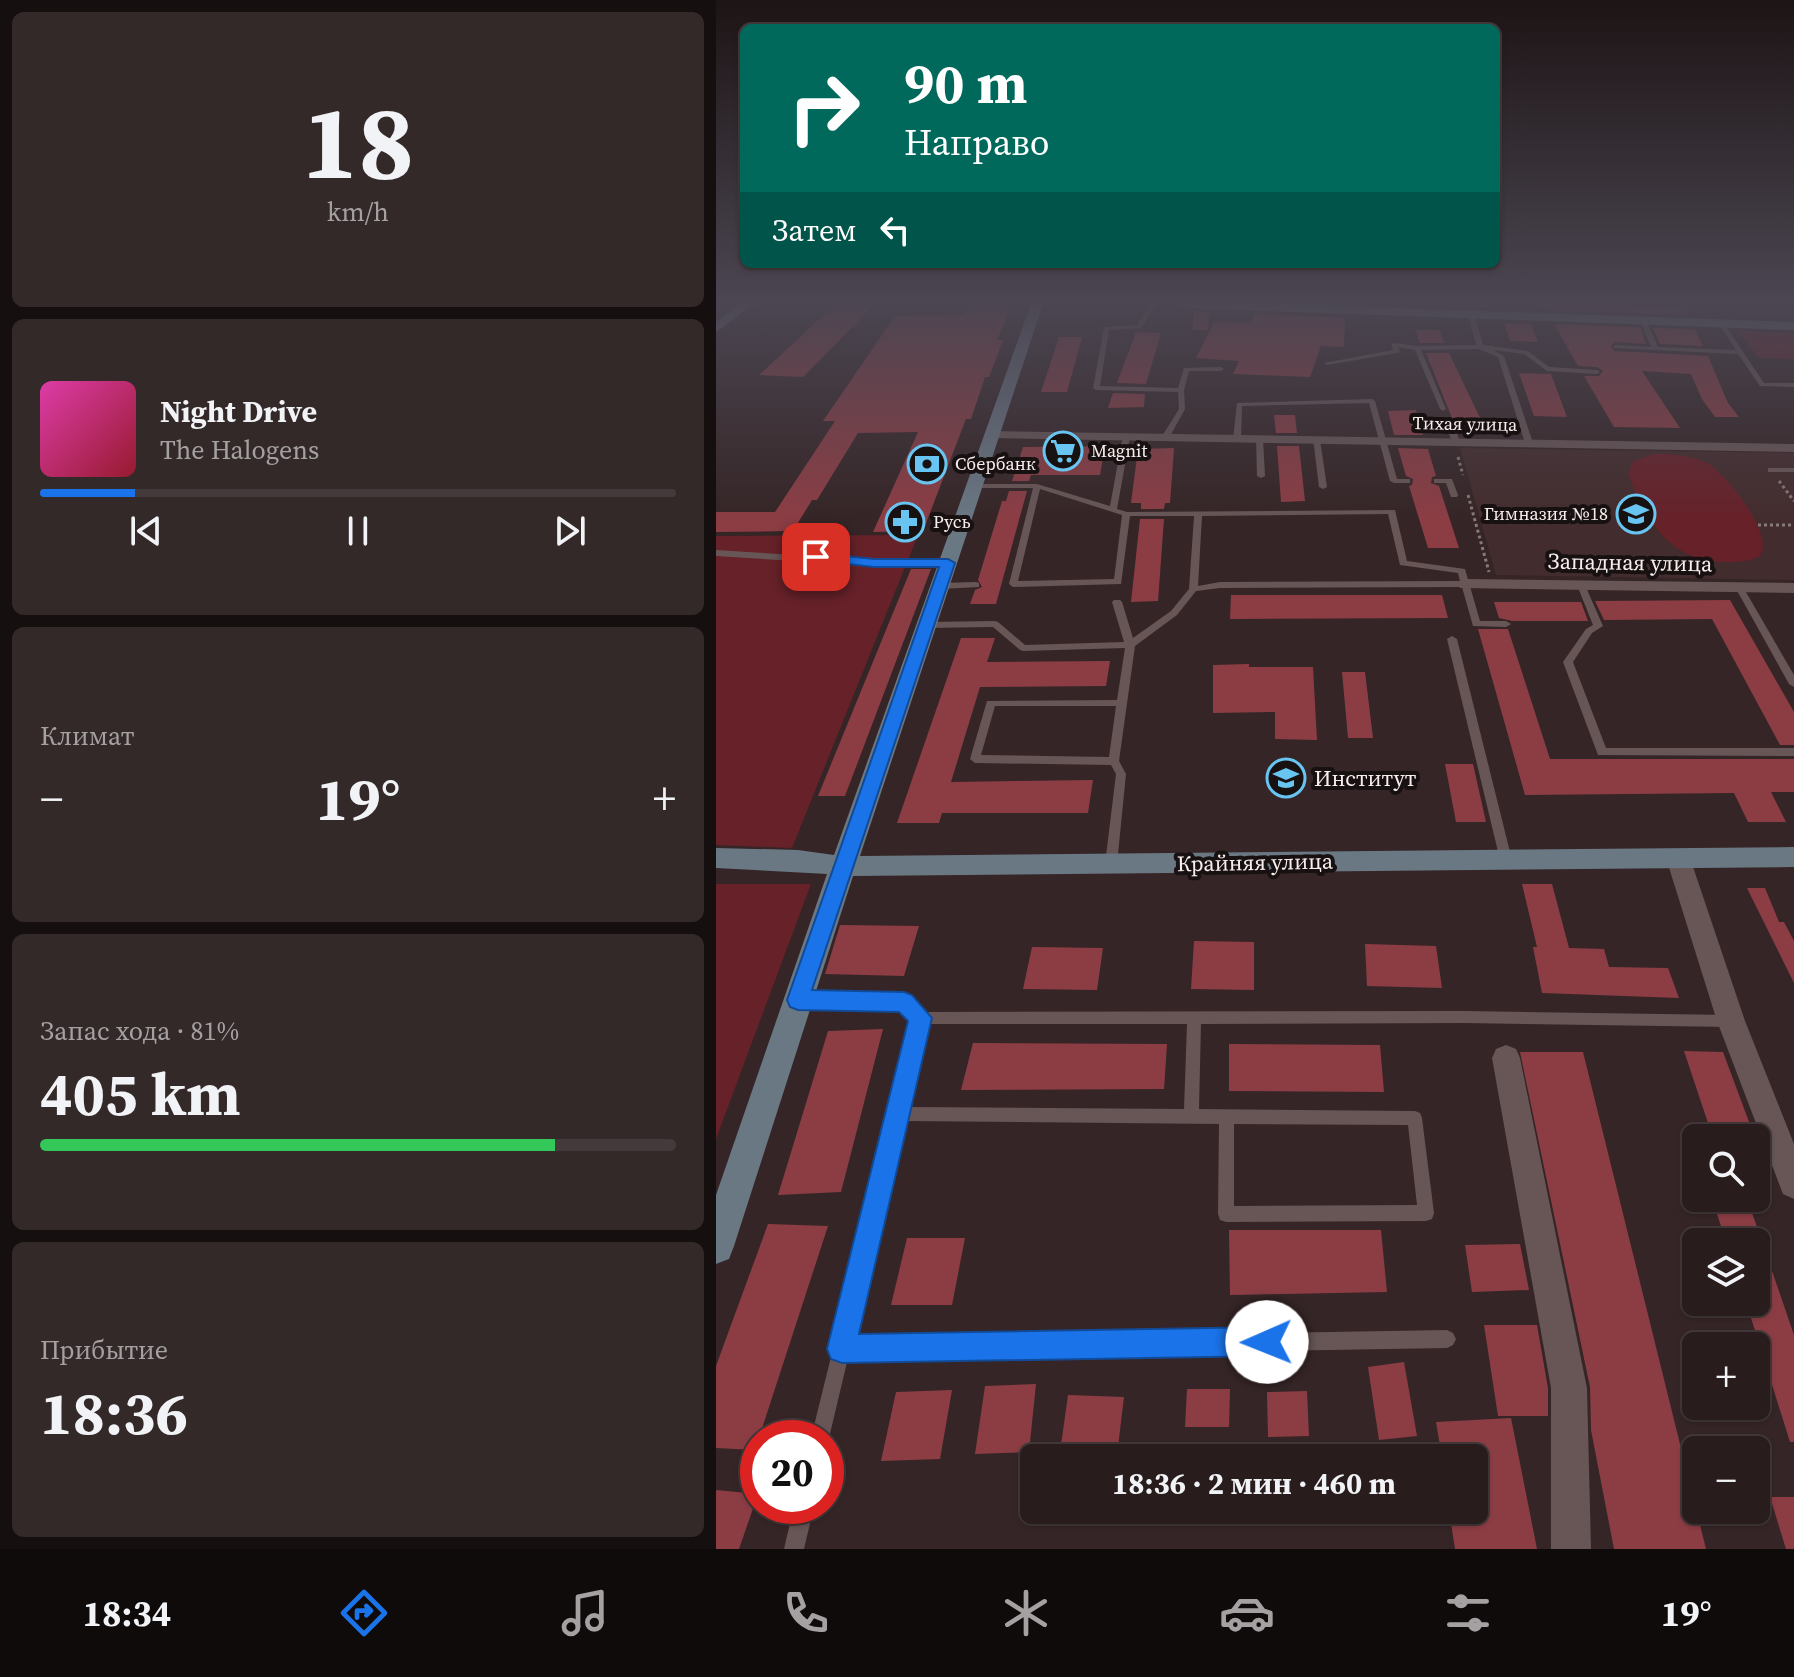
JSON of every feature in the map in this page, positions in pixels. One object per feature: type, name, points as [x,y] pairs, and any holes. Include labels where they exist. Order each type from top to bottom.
[{"type":"street","points":[[716,1246],[1012,376]]},
{"type":"street","name":"Тихая улица","points":[[992,435],[1384,441],[1454,439],[1794,448]]},
{"type":"street","name":"Западная улица","points":[[1466,584],[1794,588]]},
{"type":"street","name":"Крайняя улица","points":[[716,858],[798,860],[843,866],[1794,857]]},
{"type":"street","points":[[1678,858],[1731,1021],[1794,1183]]},
{"type":"street","points":[[1506,1058],[1569,1388],[1571,1549]]},
{"type":"lane","points":[[1098,376],[1096,388],[1181,390]]},
{"type":"lane","points":[[1165,438],[1182,409],[1184,376]]},
{"type":"lane","points":[[1429,376],[1443,409]]},
{"type":"lane","points":[[1508,376],[1529,443]]},
{"type":"lane","points":[[1756,376],[1762,385],[1794,385]]},
{"type":"lane","points":[[1237,439],[1239,404],[1372,401],[1394,481],[1407,481]]},
{"type":"lane","points":[[1114,508],[1126,437]]},
{"type":"lane","points":[[1259,439],[1261,476]]},
{"type":"lane","points":[[1316,440],[1323,487]]},
{"type":"lane","points":[[1771,470],[1794,470]]},
{"type":"lane","points":[[1437,481],[1449,481],[1454,495]]},
{"type":"lane","points":[[974,486],[1037,486],[1126,514],[1392,512],[1403,563],[1462,571],[1476,624],[1506,624]]},
{"type":"lane","points":[[1013,584],[1037,486]]},
{"type":"lane","points":[[1326,501],[1327,512]]},
{"type":"lane","points":[[926,625],[995,624],[1023,648],[1130,645],[1174,613],[1193,589],[1198,513]]},
{"type":"lane","points":[[1001,584],[1118,585],[1126,514]]},
{"type":"lane","points":[[716,553],[874,563],[944,574],[976,585]]},
{"type":"lane","points":[[1193,589],[1220,585],[1466,584]]},
{"type":"lane","points":[[1581,585],[1598,626],[1589,631],[1568,662],[1602,752],[1794,752]]},
{"type":"lane","points":[[1739,587],[1794,684]]},
{"type":"lane","points":[[1111,864],[1121,774],[1114,761],[1130,645],[1117,602]]},
{"type":"lane","points":[[1452,639],[1506,860]]},
{"type":"lane","points":[[1114,761],[975,759],[991,703],[1122,703]]},
{"type":"lane","points":[[798,1000],[904,1002],[921,1018],[1731,1021]]},
{"type":"lane","points":[[824,1420],[921,1018]]},
{"type":"lane","points":[[1191,1116],[1194,1018]]},
{"type":"lane","points":[[898,1114],[1415,1118],[1426,1213],[1226,1214],[1227,1117]]},
{"type":"lane","points":[[842,1349],[1447,1339]]},
{"type":"lane","points":[[794,1549],[800,1524]]},
{"type":"path","points":[[1454,439],[1463,475]]},
{"type":"path","points":[[1467,490],[1491,579]]},
{"type":"path","points":[[1758,525],[1794,525]]},
{"type":"shaded area","name":"Гимназия №18","points":[[1460,448],[1794,453],[1794,580],[1496,575]]},
{"type":"shaded area","points":[[1654,454],[1689,457],[1717,470],[1755,521],[1763,547],[1760,556],[1738,562],[1704,560],[1674,546],[1642,507],[1628,474],[1633,461]]},
{"type":"shaded area","points":[[918,535],[792,848],[716,845],[716,536]]},
{"type":"shaded area","points":[[716,884],[811,884],[716,1139]]},
{"type":"building","points":[[854,376],[989,376],[985,377],[971,419],[966,419],[923,531],[873,532],[918,432],[858,433],[817,500],[812,500],[793,531],[716,532],[716,512],[775,512],[835,421],[823,421]]},
{"type":"building","points":[[1046,376],[1071,376],[1067,392],[1041,392]]},
{"type":"building","points":[[1120,376],[1148,376],[1146,384],[1117,383]]},
{"type":"building","points":[[1435,376],[1460,376],[1482,422],[1454,423]]},
{"type":"building","points":[[1520,376],[1552,376],[1567,417],[1534,416]]},
{"type":"building","points":[[1584,376],[1646,376],[1680,428],[1614,427]]},
{"type":"building","points":[[1692,376],[1717,376],[1728,403],[1739,417],[1715,417],[1702,399]]},
{"type":"building","points":[[1113,393],[1145,394],[1144,407],[1108,408]]},
{"type":"building","points":[[1416,410],[1423,435],[1394,435],[1388,411]]},
{"type":"building","points":[[1274,415],[1295,415],[1297,433],[1276,433]]},
{"type":"building","points":[[1105,446],[1100,475],[1031,475],[1029,481],[1012,481],[1023,447]]},
{"type":"building","points":[[1277,446],[1299,446],[1305,501],[1281,502]]},
{"type":"building","points":[[1174,448],[1170,503],[1165,503],[1164,509],[1141,509],[1141,503],[1131,503],[1138,449]]},
{"type":"building","points":[[1398,448],[1428,449],[1436,476],[1432,477],[1431,483],[1439,486],[1459,548],[1428,548],[1409,486],[1413,479],[1406,476]]},
{"type":"building","points":[[1009,491],[1027,491],[996,604],[970,604],[975,590],[982,587],[978,580],[1002,501],[1006,501]]},
{"type":"building","points":[[1140,519],[1164,519],[1158,601],[1131,602]]},
{"type":"building","points":[[911,569],[931,569],[845,796],[818,796]]},
{"type":"building","points":[[1231,595],[1442,595],[1448,618],[1230,619]]},
{"type":"building","points":[[1730,600],[1794,712],[1794,745],[1780,745],[1712,619],[1604,620],[1595,601]]},
{"type":"building","points":[[1494,602],[1581,602],[1588,621],[1512,621],[1499,618]]},
{"type":"building","points":[[1478,629],[1508,629],[1550,759],[1794,759],[1794,792],[1771,792],[1786,822],[1748,822],[1734,793],[1525,795]]},
{"type":"building","points":[[961,638],[995,638],[987,662],[1110,661],[1106,686],[980,687],[951,782],[1093,780],[1088,813],[942,813],[939,823],[897,823]]},
{"type":"building","points":[[1249,664],[1249,667],[1313,667],[1317,740],[1275,739],[1275,712],[1213,713],[1213,665]]},
{"type":"building","points":[[1342,672],[1365,672],[1373,738],[1348,738]]},
{"type":"building","points":[[1445,764],[1473,764],[1486,822],[1456,822]]},
{"type":"building","points":[[1522,884],[1552,884],[1569,948],[1604,949],[1609,967],[1668,968],[1679,998],[1542,993],[1533,947],[1537,947]]},
{"type":"building","points":[[1747,888],[1765,888],[1779,922],[1784,922],[1794,941],[1794,983]]},
{"type":"building","points":[[840,925],[919,926],[904,976],[825,974]]},
{"type":"building","points":[[1194,941],[1254,942],[1254,990],[1191,989]]},
{"type":"building","points":[[1365,944],[1436,946],[1442,988],[1367,986]]},
{"type":"building","points":[[1032,947],[1103,948],[1097,990],[1023,989]]},
{"type":"building","points":[[883,1029],[841,1192],[778,1195],[828,1031]]},
{"type":"building","points":[[973,1043],[1167,1044],[1164,1089],[961,1090]]},
{"type":"building","points":[[1229,1044],[1380,1045],[1384,1092],[1229,1091]]},
{"type":"building","points":[[1684,1051],[1723,1052],[1750,1124],[1708,1124]]},
{"type":"building","points":[[1520,1052],[1583,1052],[1682,1452],[1682,1524],[1700,1524],[1706,1549],[1614,1549],[1591,1430],[1590,1387]]},
{"type":"building","points":[[1716,1212],[1752,1212],[1757,1228],[1722,1228]]},
{"type":"building","points":[[768,1224],[828,1226],[765,1420],[740,1420],[740,1449],[716,1448],[716,1366]]},
{"type":"building","points":[[1229,1230],[1381,1230],[1387,1292],[1230,1295]]},
{"type":"building","points":[[907,1238],[965,1238],[952,1305],[891,1305]]},
{"type":"building","points":[[1520,1244],[1529,1290],[1472,1292],[1465,1245]]},
{"type":"building","points":[[1770,1265],[1794,1335],[1794,1442],[1790,1442],[1770,1378],[1770,1332],[1755,1332],[1750,1316],[1770,1316]]},
{"type":"building","points":[[1484,1325],[1537,1325],[1548,1388],[1548,1416],[1498,1416]]},
{"type":"building","points":[[1404,1362],[1417,1436],[1379,1440],[1368,1367]]},
{"type":"building","points":[[1036,1384],[1030,1444],[1020,1444],[1020,1452],[975,1454],[985,1386]]},
{"type":"building","points":[[1187,1389],[1230,1389],[1229,1427],[1185,1427]]},
{"type":"building","points":[[952,1390],[940,1459],[881,1461],[896,1392]]},
{"type":"building","points":[[1307,1391],[1309,1436],[1268,1437],[1267,1392]]},
{"type":"building","points":[[1068,1395],[1124,1397],[1118,1444],[1061,1444]]},
{"type":"building","points":[[1511,1418],[1537,1549],[1455,1549],[1451,1524],[1488,1524],[1488,1444],[1440,1444],[1436,1422]]},
{"type":"building","points":[[716,1490],[740,1492],[740,1524],[748,1524],[739,1549],[716,1549]]},
{"type":"building","points":[[1770,1497],[1794,1497],[1794,1549],[1786,1549]]},
{"type":"place","name":"Magnit","points":[[1063,451]]},
{"type":"place","name":"Сбербанк","points":[[927,464]]},
{"type":"place","name":"Гимназия №18","points":[[1636,514]]},
{"type":"place","name":"Русь","points":[[905,522]]},
{"type":"place","name":"Институт","points":[[1286,778]]},
{"type":"route","points":[[816,557],[874,563],[948,563],[798,1000],[904,1002],[921,1018],[842,1349],[1267,1342]]}]
